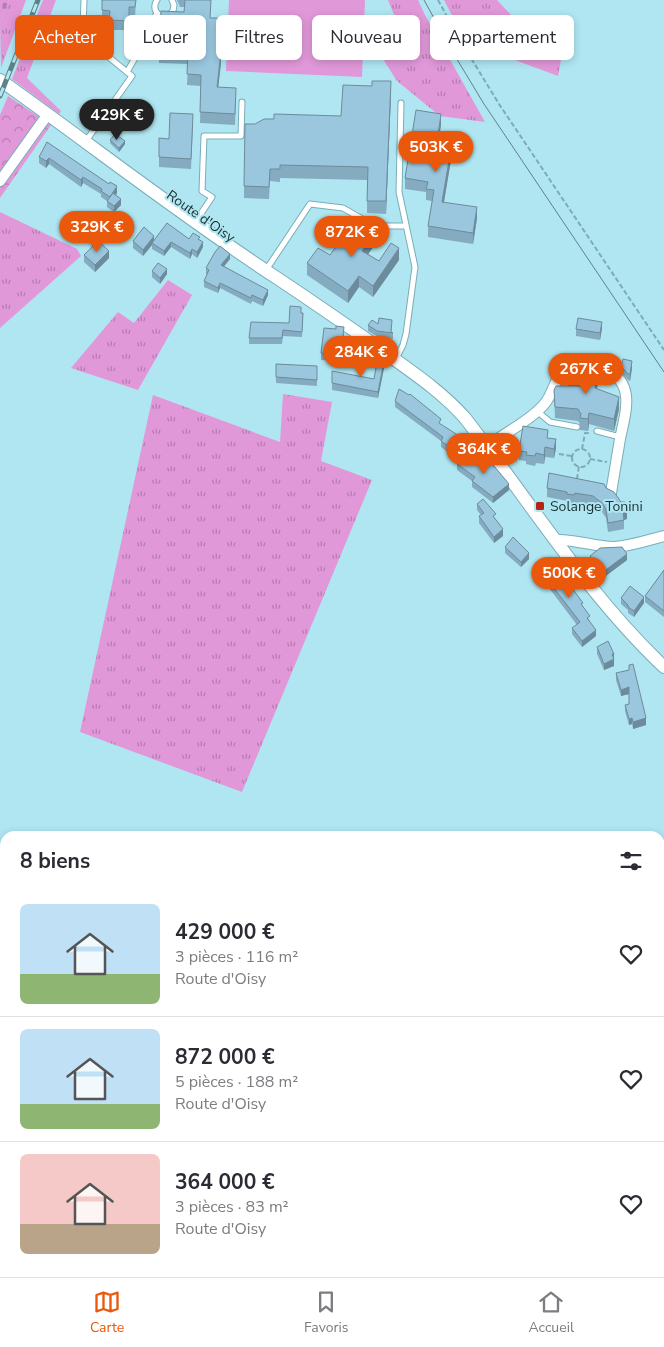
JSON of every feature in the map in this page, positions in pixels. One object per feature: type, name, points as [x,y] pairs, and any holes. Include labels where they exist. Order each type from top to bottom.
[{"type":"street","name":"Route d'Oisy","points":[[0,80],[86,141],[121,160],[444,396],[465,418],[487,446],[556,540],[611,610],[664,667]]},
{"type":"street","points":[[0,181],[48,114]]},
{"type":"street","points":[[487,446],[537,411],[549,398],[561,370],[566,365],[580,362],[600,367],[616,376],[625,390],[627,407],[615,463],[611,493]]},
{"type":"street","points":[[556,540],[570,540],[614,547],[664,536]]},
{"type":"lane","points":[[84,0],[83,22],[87,37],[93,45],[132,76],[86,141]]},
{"type":"lane","points":[[157,0],[154,7],[157,13],[166,17],[171,14],[174,8],[172,0]]},
{"type":"lane","points":[[127,72],[143,44],[157,13]]},
{"type":"lane","points":[[198,218],[212,197],[202,191],[204,136],[241,136],[242,102]]},
{"type":"lane","points":[[396,360],[404,340],[415,271],[414,256],[399,198],[401,102]]},
{"type":"lane","points":[[268,268],[310,204],[343,208],[369,222],[381,226],[406,226]]},
{"type":"lane","points":[[537,411],[550,422],[577,427]]},
{"type":"lane","points":[[597,431],[620,438]]},
{"type":"path","points":[[438,0],[465,50],[499,104],[664,350]]},
{"type":"path","points":[[582,449],[585,433],[596,434],[597,431]]},
{"type":"path","points":[[582,449],[588,452],[590,459],[586,465],[579,466],[574,462],[572,456],[576,450],[582,449]]},
{"type":"path","points":[[559,454],[572,456]]},
{"type":"path","points":[[590,459],[615,463]]},
{"type":"path","points":[[576,483],[579,466]]},
{"type":"green space","points":[[0,0],[9,0],[0,23]]},
{"type":"green space","points":[[9,0],[26,0],[20,15],[15,15],[15,30],[1,68],[0,23]]},
{"type":"green space","points":[[43,0],[56,0],[50,15],[37,15]]},
{"type":"green space","points":[[229,0],[365,0],[364,15],[312,15],[312,60],[363,60],[362,77],[226,71],[226,60],[302,60],[302,15],[228,15]]},
{"type":"green space","points":[[388,0],[418,0],[430,24],[430,60],[450,60],[485,122],[440,116],[397,81],[384,60],[420,60],[420,15],[394,15]]},
{"type":"green space","points":[[444,0],[497,0],[512,15],[452,15]]},
{"type":"green space","points":[[19,60],[34,60],[27,78],[61,111],[59,114],[12,79]]},
{"type":"green space","points":[[515,60],[561,60],[558,76]]},
{"type":"green space","points":[[8,96],[51,125],[0,198],[0,115]]},
{"type":"green space","points":[[0,212],[77,249],[81,256],[0,328]]},
{"type":"green space","points":[[168,280],[192,295],[138,390],[71,368],[118,312],[134,323]]},
{"type":"green space","points":[[283,394],[332,402],[321,461],[372,480],[242,792],[80,732],[153,395],[280,442]]},
{"type":"building","points":[[102,0],[136,0],[135,7],[129,7],[129,15],[124,15],[124,21],[114,20],[114,15],[110,15],[110,11],[102,10]]},
{"type":"building","points":[[185,0],[211,0],[210,18],[216,18],[216,60],[220,60],[217,87],[236,88],[235,114],[200,112],[201,75],[187,74],[188,60],[206,60],[206,15],[161,15],[161,11],[184,12]]},
{"type":"building","points":[[372,81],[391,81],[386,201],[367,201],[368,167],[280,165],[280,169],[270,169],[269,187],[244,186],[245,124],[255,124],[264,119],[274,119],[274,114],[341,116],[343,85],[372,86]]},
{"type":"building","points":[[416,110],[441,114],[438,135],[453,137],[442,202],[477,207],[473,233],[428,226],[434,190],[426,189],[428,182],[405,178]]},
{"type":"building","points":[[170,113],[193,114],[191,159],[159,157],[159,138],[169,139]]},
{"type":"building","points":[[114,135],[125,141],[119,148],[110,140]]},
{"type":"building","points":[[47,142],[109,184],[110,182],[117,186],[110,197],[101,191],[102,189],[83,177],[81,180],[49,158],[46,161],[39,157]]},
{"type":"building","points":[[113,193],[121,199],[114,206],[107,201]]},
{"type":"building","points":[[357,218],[376,232],[362,251],[379,261],[391,243],[399,248],[373,286],[359,276],[348,291],[307,263],[318,248],[330,255]]},
{"type":"building","points":[[167,223],[189,239],[193,233],[200,237],[198,239],[203,242],[197,252],[192,249],[190,253],[171,242],[164,251],[152,243]]},
{"type":"building","points":[[144,227],[154,236],[143,250],[133,241]]},
{"type":"building","points":[[98,241],[109,251],[95,265],[84,255]]},
{"type":"building","points":[[220,246],[230,254],[221,265],[268,290],[263,300],[252,295],[251,298],[220,283],[218,288],[204,281],[209,270],[206,268]]},
{"type":"building","points":[[158,263],[167,269],[160,278],[152,271]]},
{"type":"building","points":[[290,306],[301,307],[301,313],[303,313],[302,332],[283,330],[282,338],[249,338],[251,322],[289,323]]},
{"type":"building","points":[[379,318],[392,320],[391,332],[393,333],[377,331],[368,325],[372,320],[378,324]]},
{"type":"building","points":[[578,318],[602,322],[600,333],[576,329]]},
{"type":"building","points":[[336,326],[344,327],[341,355],[321,353],[324,328],[336,329]]},
{"type":"building","points":[[378,356],[385,356],[378,392],[332,383],[332,371],[374,379]]},
{"type":"building","points":[[623,359],[632,361],[630,374],[621,366]]},
{"type":"building","points":[[276,364],[317,366],[317,380],[276,377]]},
{"type":"building","points":[[580,366],[598,369],[595,388],[619,397],[614,419],[589,413],[588,419],[580,418],[581,414],[578,409],[555,407],[554,390],[556,386],[585,386],[568,376],[572,370]]},
{"type":"building","points":[[399,389],[410,394],[441,419],[439,423],[467,441],[458,453],[441,441],[443,437],[395,401]]},
{"type":"building","points":[[523,426],[548,430],[547,438],[556,439],[554,449],[545,447],[544,455],[536,453],[535,456],[526,455],[527,452],[519,451]]},
{"type":"building","points":[[465,452],[483,465],[489,460],[509,484],[493,497],[472,481],[475,477],[457,464]]},
{"type":"building","points":[[549,473],[604,484],[606,488],[614,492],[621,502],[625,502],[627,509],[623,511],[624,520],[608,523],[606,509],[593,496],[575,493],[574,495],[567,494],[567,492],[547,488]]},
{"type":"building","points":[[483,499],[496,514],[493,516],[503,529],[494,537],[479,516],[484,513],[477,504]]},
{"type":"building","points":[[513,537],[529,553],[521,562],[505,547]]},
{"type":"building","points":[[622,547],[627,554],[603,572],[590,556],[600,548]]},
{"type":"building","points":[[547,558],[583,603],[581,604],[590,616],[587,618],[596,630],[582,641],[572,628],[580,622],[537,566]]},
{"type":"building","points":[[664,570],[664,611],[645,596]]},
{"type":"building","points":[[630,586],[644,597],[634,611],[621,598]]},
{"type":"building","points":[[608,641],[614,654],[612,654],[614,659],[604,664],[597,647]]},
{"type":"building","points":[[633,664],[646,718],[633,722],[632,718],[629,719],[625,705],[629,704],[629,687],[621,690],[616,673],[629,670],[629,665]]},
{"type":"tram line","points":[[424,0],[484,104],[664,372]]},
{"type":"railway","points":[[0,96],[38,0]]},
{"type":"place","name":"Solange Tonini","points":[[540,506]]}]
